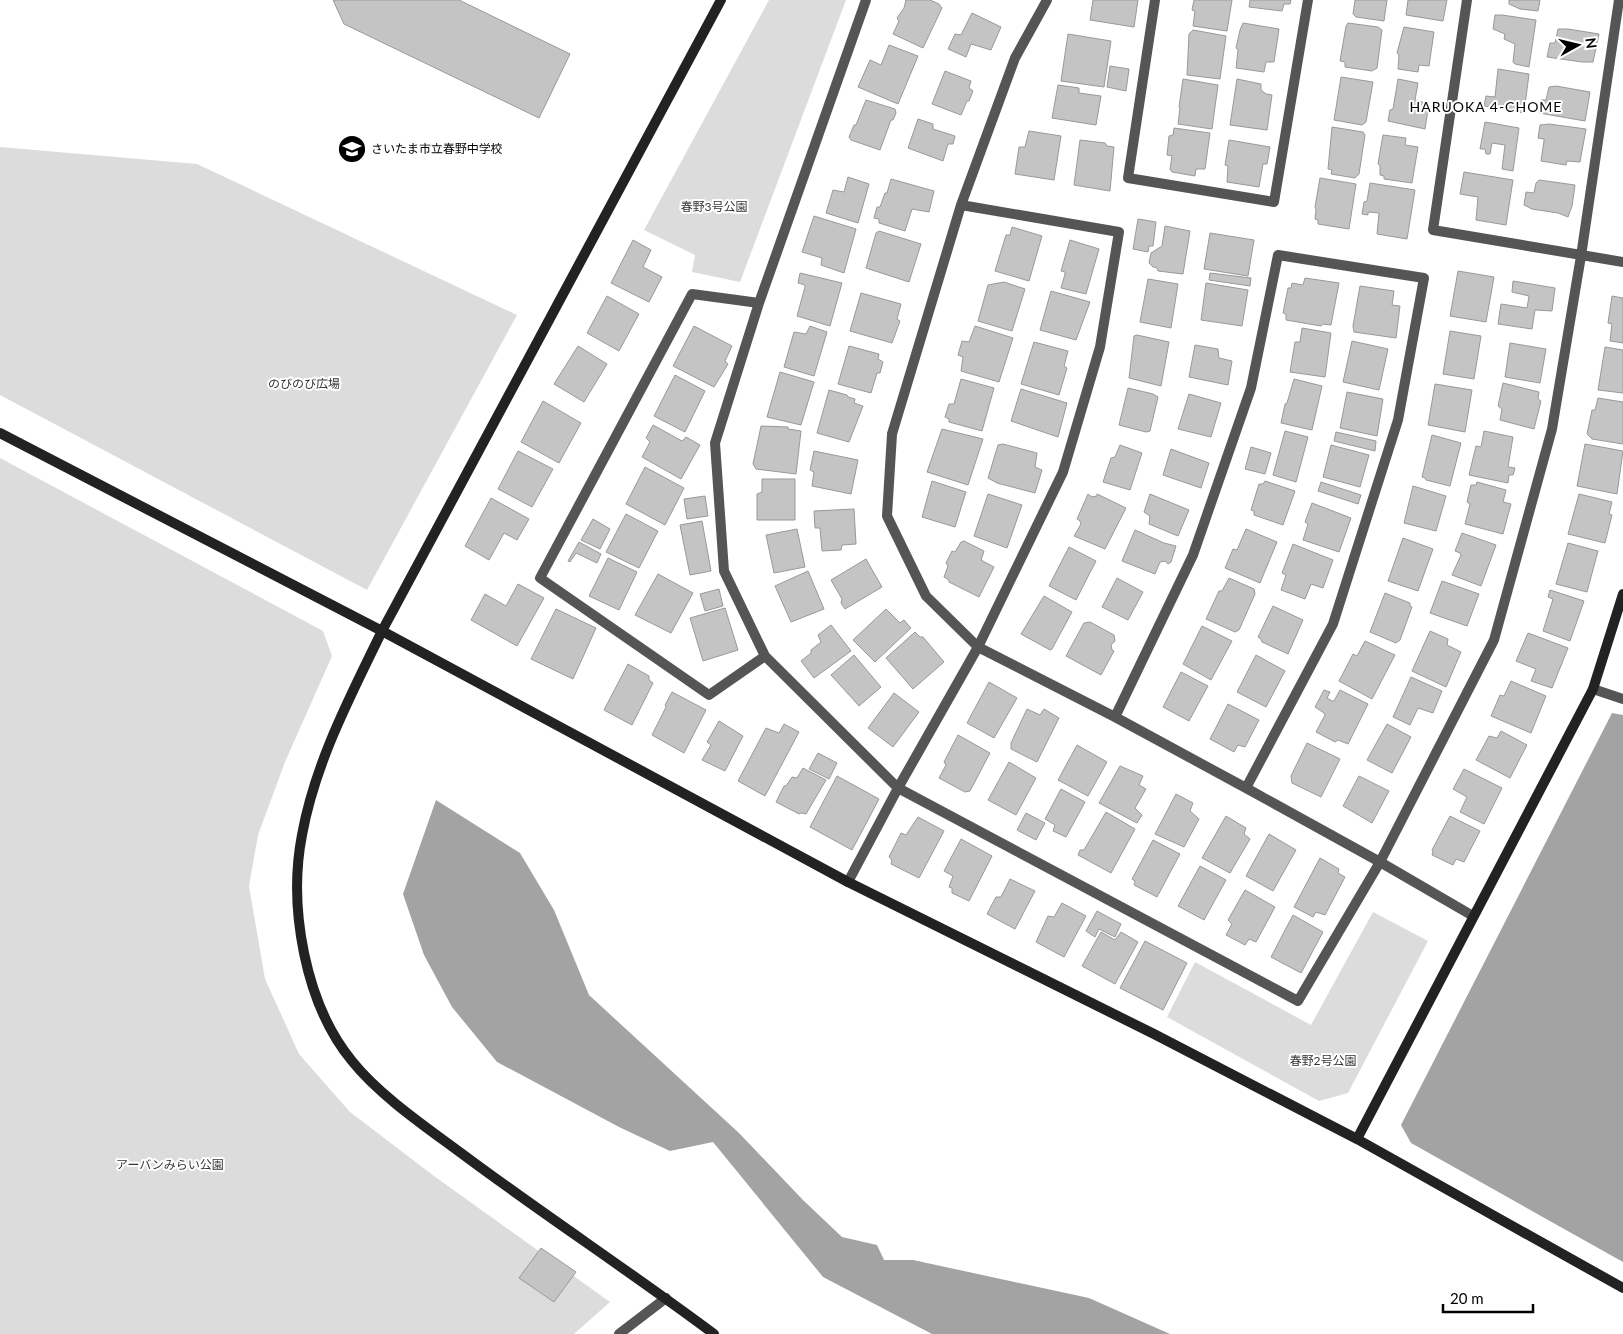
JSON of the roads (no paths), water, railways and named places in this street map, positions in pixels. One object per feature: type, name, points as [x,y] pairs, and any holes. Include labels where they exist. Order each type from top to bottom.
[{"type":"street","points":[[714,1334],[432,1131],[384,1093],[352,1062],[326,1020],[311,979],[300,929],[298,870],[301,836],[313,790],[338,719],[382,631],[721,0]]},
{"type":"street","points":[[866,0],[759,303],[714,443],[724,571],[765,656],[898,788],[1298,1001],[1380,862],[1494,640],[1552,430],[1581,256],[1619,0]]},
{"type":"street","points":[[1047,0],[1016,58],[961,204],[892,434],[887,516],[926,596],[978,647],[1115,717],[1246,788],[1473,916]]},
{"type":"street","points":[[1155,0],[1128,178],[1274,202],[1308,0]]},
{"type":"street","points":[[1467,0],[1432,230],[1623,262]]},
{"type":"street","points":[[848,882],[898,788],[978,647],[1063,472],[1100,347],[1119,232],[961,204]]},
{"type":"street","points":[[1115,717],[1194,555],[1250,388],[1278,255],[1424,278],[1398,420],[1333,624],[1246,788]]},
{"type":"street","points":[[759,303],[692,294],[540,578],[709,695],[765,656]]},
{"type":"street","points":[[0,433],[382,631],[848,882],[1154,1034],[1358,1139],[1623,1288]]},
{"type":"street","points":[[1358,1139],[1593,689],[1623,594]]},
{"type":"street","points":[[1593,689],[1623,700]]},
{"type":"street","points":[[619,1334],[666,1298]]},
{"type":"place","name":"さいたま市立春野中学校","points":[[352,149]]},
{"type":"district","name":"HARUOKA 4-CHOME","points":[[1486,107]]},
{"type":"park label","name":"春野3号公園","points":[[714,207]]},
{"type":"park label","name":"のびのび広場","points":[[304,384]]},
{"type":"park label","name":"春野2号公園","points":[[1323,1061]]},
{"type":"park label","name":"アーバンみらい公園","points":[[170,1165]]}]
